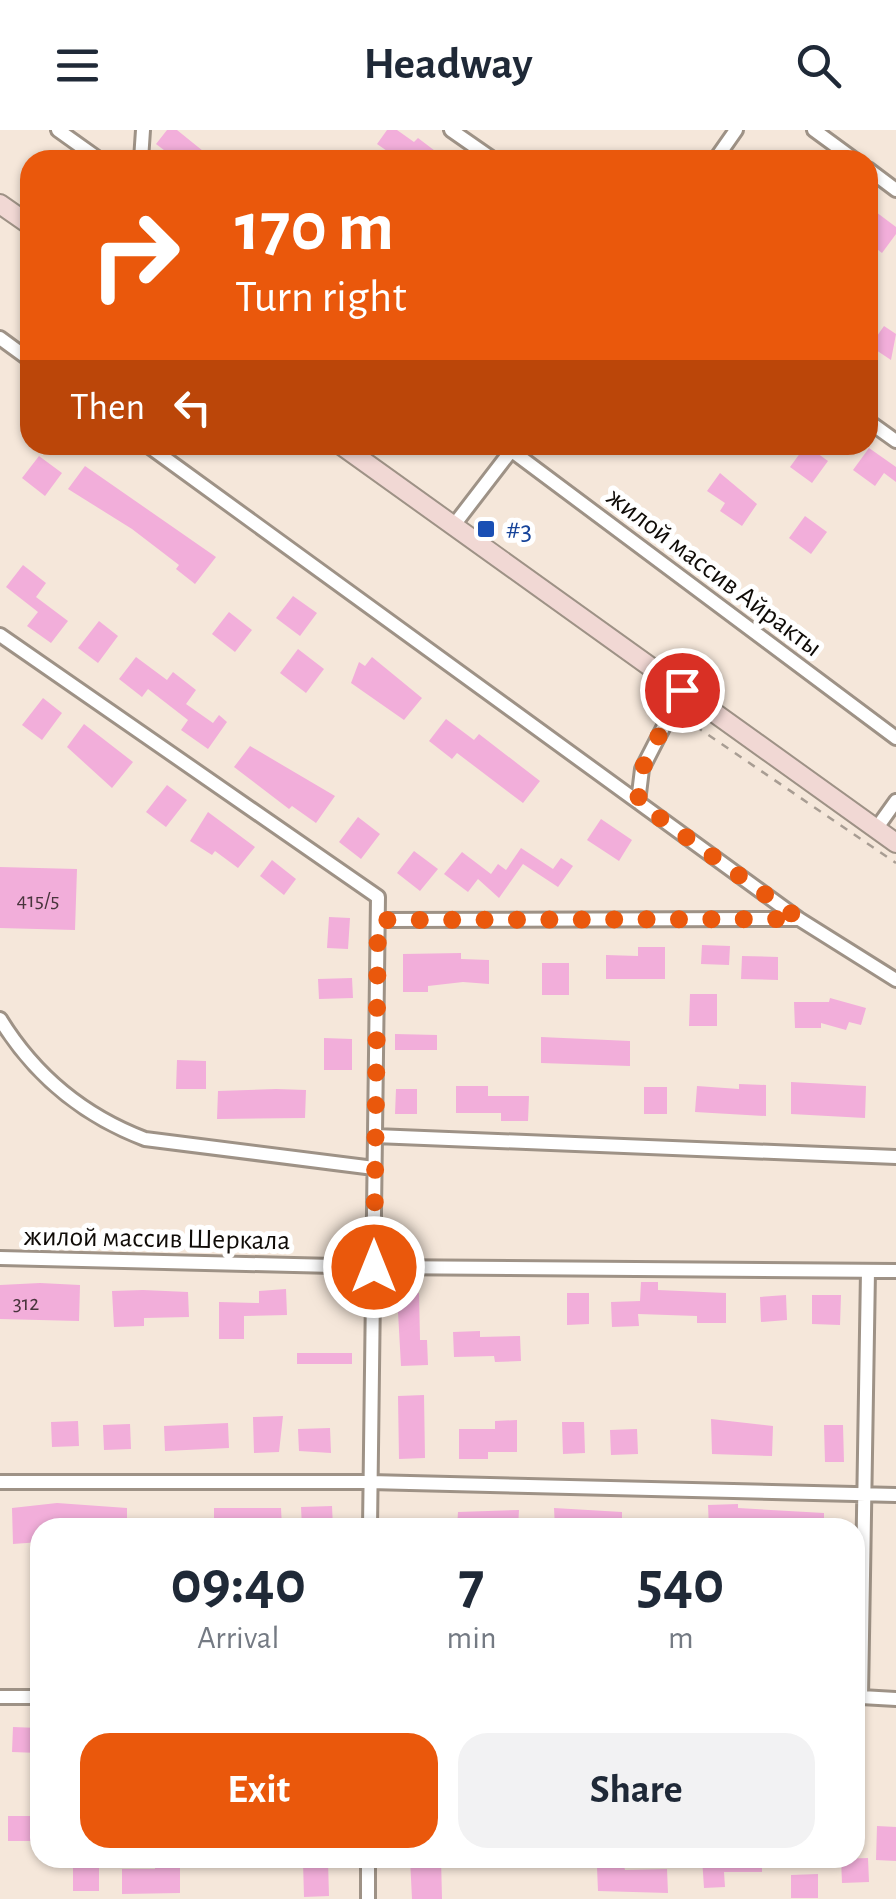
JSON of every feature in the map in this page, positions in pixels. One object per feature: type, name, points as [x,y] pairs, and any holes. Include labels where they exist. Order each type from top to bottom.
[{"type":"main road","points":[[355,455],[896,844]]},
{"type":"street","points":[[58,130],[86,150]]},
{"type":"street","points":[[451,130],[480,150]]},
{"type":"street","points":[[814,130],[841,150]]},
{"type":"street","points":[[161,455],[799,919],[896,980]]},
{"type":"street","points":[[454,525],[504,455]]},
{"type":"street","name":"жилой массив Айракты","points":[[521,455],[896,738]]},
{"type":"street","points":[[0,635],[378,897],[370,1518]]},
{"type":"street","points":[[638,802],[642,769],[682,690]]},
{"type":"street","points":[[876,829],[896,801]]},
{"type":"street","points":[[378,920],[799,919]]},
{"type":"street","points":[[0,1018],[23,1057],[50,1085],[118,1128],[146,1138],[374,1168]]},
{"type":"street","points":[[375,1136],[896,1157]]},
{"type":"street","name":"жилой массив Шеркала","points":[[0,1258],[374,1267],[896,1271]]},
{"type":"street","points":[[865,1520],[868,1271]]},
{"type":"street","points":[[0,1482],[370,1482],[896,1495]]},
{"type":"street","points":[[0,1697],[30,1698]]},
{"type":"street","points":[[865,1697],[896,1699]]},
{"type":"street","points":[[368,1868],[368,1899]]},
{"type":"path","points":[[673,710],[896,863]]},
{"type":"building","points":[[167,130],[177,130],[202,150],[164,150],[156,144]]},
{"type":"building","points":[[387,130],[397,130],[434,150],[386,150],[377,144]]},
{"type":"building","points":[[878,214],[896,227],[896,234],[882,253],[878,250]]},
{"type":"building","points":[[884,326],[896,334],[891,360],[878,351],[878,335]]},
{"type":"building","points":[[878,454],[896,467],[896,482],[884,473],[875,486],[853,470],[864,455]]},
{"type":"building","points":[[799,455],[820,455],[828,461],[812,483],[790,467]]},
{"type":"building","points":[[39,456],[62,473],[45,496],[22,478]]},
{"type":"building","points":[[85,466],[216,557],[195,584],[176,569],[179,565],[132,529],[68,489]]},
{"type":"building","points":[[720,473],[757,504],[742,526],[720,511],[725,503],[707,491]]},
{"type":"building","points":[[805,516],[827,532],[811,554],[789,538]]},
{"type":"building","points":[[23,565],[46,583],[36,597],[68,621],[51,643],[27,626],[38,612],[6,587]]},
{"type":"building","points":[[293,596],[317,613],[300,636],[276,618]]},
{"type":"building","points":[[229,612],[252,630],[235,652],[212,634]]},
{"type":"building","points":[[99,621],[118,636],[98,663],[78,648]]},
{"type":"building","points":[[298,649],[324,669],[306,693],[280,673]]},
{"type":"building","points":[[136,657],[167,680],[173,672],[196,690],[186,704],[213,723],[219,715],[227,722],[208,749],[181,730],[188,720],[148,689],[142,697],[119,679]]},
{"type":"building","points":[[372,657],[422,698],[404,720],[351,683],[359,662],[365,666]]},
{"type":"building","points":[[43,698],[62,713],[42,740],[22,725]]},
{"type":"building","points":[[446,719],[474,740],[479,734],[540,781],[523,803],[457,753],[452,759],[429,741]]},
{"type":"building","points":[[84,724],[133,762],[112,788],[67,747]]},
{"type":"building","points":[[250,746],[335,796],[316,823],[292,806],[289,809],[234,767]]},
{"type":"building","points":[[167,785],[187,800],[166,827],[146,812]]},
{"type":"building","points":[[208,812],[255,847],[238,868],[215,851],[212,855],[190,841]]},
{"type":"building","points":[[358,817],[380,834],[361,859],[339,842]]},
{"type":"building","points":[[601,819],[632,840],[619,861],[587,840]]},
{"type":"building","points":[[521,848],[553,869],[561,858],[573,866],[558,887],[523,864],[499,898],[478,879],[468,892],[444,874],[462,852],[491,874],[498,864],[506,870]]},
{"type":"building","points":[[414,851],[438,869],[420,891],[397,873]]},
{"type":"building","points":[[272,860],[296,879],[284,895],[260,876]]},
{"type":"building","points":[[0,867],[77,869],[75,930],[0,928]]},
{"type":"building","points":[[329,917],[350,918],[348,949],[327,948]]},
{"type":"building","points":[[702,945],[730,946],[729,965],[701,964]]},
{"type":"building","points":[[638,947],[665,947],[665,979],[606,979],[606,955],[638,956]]},
{"type":"building","points":[[461,953],[461,959],[489,960],[489,984],[463,982],[428,986],[428,992],[403,992],[403,954]]},
{"type":"building","points":[[742,956],[778,957],[778,980],[741,979]]},
{"type":"building","points":[[542,963],[569,963],[569,995],[542,995]]},
{"type":"building","points":[[352,978],[353,998],[319,999],[318,979]]},
{"type":"building","points":[[690,994],[717,994],[717,1026],[689,1026]]},
{"type":"building","points":[[830,998],[866,1008],[861,1025],[849,1022],[846,1030],[821,1023],[821,1028],[795,1028],[794,1002],[829,1002]]},
{"type":"building","points":[[395,1034],[437,1035],[437,1050],[395,1050]]},
{"type":"building","points":[[541,1037],[630,1041],[630,1066],[541,1063]]},
{"type":"building","points":[[324,1038],[352,1039],[352,1070],[324,1070]]},
{"type":"building","points":[[177,1060],[206,1061],[206,1089],[176,1089]]},
{"type":"building","points":[[791,1082],[866,1086],[865,1118],[791,1114]]},
{"type":"building","points":[[739,1084],[766,1085],[766,1116],[695,1112],[697,1086],[739,1089]]},
{"type":"building","points":[[456,1086],[488,1086],[488,1096],[529,1096],[528,1121],[501,1121],[501,1113],[456,1113]]},
{"type":"building","points":[[644,1087],[667,1087],[667,1114],[644,1114]]},
{"type":"building","points":[[396,1089],[417,1089],[417,1114],[395,1114]]},
{"type":"building","points":[[306,1090],[305,1118],[217,1119],[218,1091]]},
{"type":"building","points":[[641,1282],[658,1282],[658,1290],[726,1293],[726,1323],[697,1323],[697,1316],[638,1314],[639,1326],[612,1327],[611,1302],[640,1301]]},
{"type":"building","points":[[0,1285],[80,1285],[79,1321],[0,1319]]},
{"type":"building","points":[[286,1289],[287,1315],[244,1316],[244,1339],[219,1339],[219,1302],[259,1303],[259,1291]]},
{"type":"building","points":[[112,1291],[188,1292],[189,1317],[144,1318],[144,1326],[114,1327]]},
{"type":"building","points":[[419,1293],[420,1340],[427,1340],[428,1365],[401,1366],[397,1294]]},
{"type":"building","points":[[567,1293],[589,1293],[589,1324],[567,1325]]},
{"type":"building","points":[[786,1295],[787,1320],[761,1322],[760,1297]]},
{"type":"building","points":[[812,1295],[841,1295],[840,1325],[812,1324]]},
{"type":"building","points":[[480,1331],[480,1337],[520,1336],[521,1361],[495,1362],[494,1356],[454,1357],[453,1332]]},
{"type":"building","points":[[297,1353],[352,1353],[352,1364],[297,1364]]},
{"type":"building","points":[[424,1395],[425,1458],[399,1459],[398,1396]]},
{"type":"building","points":[[283,1416],[279,1452],[254,1453],[253,1417]]},
{"type":"building","points":[[711,1419],[773,1426],[772,1456],[712,1454]]},
{"type":"building","points":[[517,1420],[517,1452],[488,1452],[488,1459],[459,1459],[459,1429],[495,1429],[495,1421]]},
{"type":"building","points":[[78,1421],[79,1446],[52,1447],[51,1422]]},
{"type":"building","points":[[562,1422],[584,1422],[585,1453],[563,1454]]},
{"type":"building","points":[[228,1423],[229,1448],[165,1451],[164,1426]]},
{"type":"building","points":[[130,1424],[131,1449],[104,1450],[103,1425]]},
{"type":"building","points":[[824,1425],[843,1425],[844,1462],[825,1462]]},
{"type":"building","points":[[330,1428],[331,1453],[299,1451],[298,1429]]},
{"type":"building","points":[[637,1429],[638,1454],[611,1455],[610,1430]]},
{"type":"building","points":[[57,1503],[127,1508],[127,1518],[30,1518],[30,1543],[13,1544],[12,1508]]},
{"type":"building","points":[[738,1504],[738,1508],[824,1513],[824,1518],[709,1518],[708,1505]]},
{"type":"building","points":[[332,1506],[333,1518],[302,1518],[301,1507]]},
{"type":"building","points":[[214,1508],[281,1508],[282,1518],[214,1518]]},
{"type":"building","points":[[554,1508],[622,1512],[622,1518],[554,1518]]},
{"type":"building","points":[[519,1510],[519,1518],[458,1518],[458,1512]]},
{"type":"building","points":[[13,1727],[30,1728],[30,1753],[12,1752]]},
{"type":"building","points":[[8,1816],[30,1816],[30,1841],[8,1841]]},
{"type":"building","points":[[877,1826],[896,1827],[896,1861],[876,1860]]},
{"type":"building","points":[[865,1858],[869,1882],[842,1883],[841,1868],[865,1868]]},
{"type":"building","points":[[73,1868],[99,1868],[99,1891],[73,1891]]},
{"type":"building","points":[[180,1868],[180,1893],[122,1894],[122,1869]]},
{"type":"building","points":[[303,1868],[328,1868],[329,1896],[304,1897]]},
{"type":"building","points":[[410,1868],[441,1868],[442,1899],[412,1899]]},
{"type":"building","points":[[597,1868],[667,1869],[668,1893],[598,1891]]},
{"type":"building","points":[[703,1868],[762,1868],[762,1872],[724,1872],[725,1887],[704,1888]]},
{"type":"building","points":[[818,1874],[818,1898],[791,1898],[791,1875]]},
{"type":"place","name":"#3","points":[[486,529]]},
{"type":"route","points":[[374,1267],[378,920],[799,919],[638,802],[636,791],[642,769],[682,690]]}]
